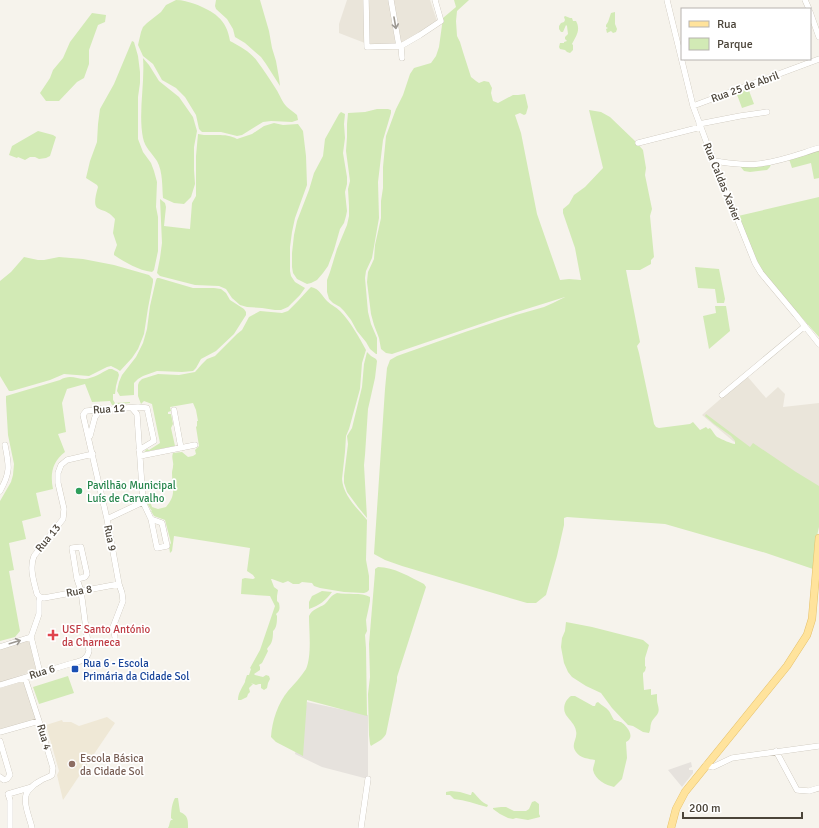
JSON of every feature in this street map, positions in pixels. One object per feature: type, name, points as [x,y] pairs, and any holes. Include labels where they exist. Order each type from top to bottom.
[{"type":"main road","points":[[671,828],[679,801],[706,765],[787,666],[807,635],[812,619],[819,538]]},
{"type":"street","points":[[366,0],[367,46],[400,46],[441,21],[435,0]]},
{"type":"street","points":[[391,0],[402,58]]},
{"type":"street","name":"Rua Caldas Xavier","points":[[667,0],[681,54]]},
{"type":"street","points":[[811,17],[813,28],[819,37]]},
{"type":"street","name":"Rua 25 de Abril","points":[[693,106],[819,59]]},
{"type":"street","name":"Rua Caldas Xavier","points":[[682,60],[693,106],[755,264],[819,344]]},
{"type":"street","points":[[638,143],[700,125],[740,116],[767,112]]},
{"type":"street","points":[[714,161],[745,164],[768,163],[819,148]]},
{"type":"street","points":[[722,395],[805,326]]},
{"type":"street","points":[[132,408],[137,414],[143,502],[151,519],[157,548],[167,546],[162,523],[151,519]]},
{"type":"street","name":"Rua 12","points":[[86,411],[101,409],[147,408],[154,441],[140,453]]},
{"type":"street","name":"Rua 9","points":[[89,438],[95,417],[101,409]]},
{"type":"street","points":[[174,410],[181,448]]},
{"type":"street","name":"Rua 9","points":[[86,411],[83,415],[93,454],[122,593],[123,601],[114,627],[115,637]]},
{"type":"street","points":[[0,491],[6,481],[9,465],[5,445]]},
{"type":"street","points":[[140,453],[195,445]]},
{"type":"street","name":"Rua 13","points":[[40,597],[37,594],[31,567],[34,556],[63,519],[64,509],[58,482],[58,472],[67,460],[93,454]]},
{"type":"street","points":[[106,519],[143,502]]},
{"type":"street","points":[[77,578],[85,577],[86,574],[81,547],[72,548],[77,578],[81,591]]},
{"type":"street","name":"Rua 8","points":[[40,597],[44,598],[119,584]]},
{"type":"street","name":"Rua 6","points":[[0,685],[85,659],[89,651],[81,591]]},
{"type":"street","points":[[40,597],[39,614],[31,637],[40,673]]},
{"type":"street","points":[[0,647],[31,637]]},
{"type":"street","name":"Rua 4","points":[[25,678],[53,772],[52,775],[32,787]]},
{"type":"street","points":[[0,732],[39,721]]},
{"type":"street","points":[[0,777],[4,780],[10,775],[1,745]]},
{"type":"street","points":[[706,765],[713,767],[732,758],[819,746]]},
{"type":"street","points":[[776,751],[797,790],[809,791],[819,788]]},
{"type":"street","points":[[361,828],[368,779]]},
{"type":"street","points":[[10,828],[10,800],[8,794],[32,787]]},
{"type":"street","points":[[32,787],[27,793],[26,801],[26,808],[32,828]]},
{"type":"shaded area","points":[[347,0],[430,0],[437,21],[419,34],[402,43],[370,45],[339,33],[339,24]]},
{"type":"shaded area","points":[[747,376],[766,398],[778,387],[785,394],[783,407],[819,403],[819,494],[733,441],[702,415]]},
{"type":"shaded area","points":[[29,640],[37,670],[0,682],[0,648]]},
{"type":"shaded area","points":[[21,681],[24,682],[36,717],[34,720],[0,730],[0,688]]},
{"type":"shaded area","points":[[307,702],[368,715],[368,779],[322,767],[295,754]]},
{"type":"shaded area","name":"Escola Básica da Cidade Sol","points":[[107,717],[115,723],[63,800],[57,775],[59,771],[46,725],[62,720],[63,722],[71,722],[79,726]]},
{"type":"shaded area","points":[[691,762],[692,767],[689,768],[689,770],[693,770],[693,773],[682,787],[668,770]]},
{"type":"green space","points":[[176,0],[195,4],[218,17],[226,27],[230,41],[252,55],[276,89],[282,101],[297,115],[298,120],[292,122],[263,122],[242,135],[237,136],[221,132],[202,132],[199,129],[196,115],[185,97],[176,88],[162,80],[153,64],[143,56],[138,45],[143,27],[161,12],[166,5]]},
{"type":"green space","points":[[216,0],[260,0],[276,61],[280,86],[261,57],[245,43],[235,37],[233,29],[227,19],[216,9]]},
{"type":"green space","points":[[454,0],[469,0],[457,11],[456,21],[457,36],[471,77],[479,83],[484,81],[489,82],[492,88],[491,93],[493,101],[498,103],[513,95],[525,94],[528,107],[526,114],[524,115],[520,113],[515,115],[521,133],[537,214],[560,280],[581,280],[575,248],[563,209],[569,204],[574,195],[585,187],[603,168],[589,110],[601,112],[610,117],[643,150],[646,168],[645,175],[652,209],[650,216],[654,257],[651,260],[651,264],[640,270],[626,270],[640,342],[637,346],[654,424],[659,428],[690,424],[693,422],[700,430],[706,427],[708,429],[710,428],[717,437],[735,444],[735,441],[731,436],[714,424],[705,416],[706,414],[750,447],[753,443],[819,486],[819,527],[815,545],[813,569],[766,553],[665,524],[567,517],[564,518],[564,525],[557,556],[546,595],[536,603],[527,603],[402,566],[374,554],[385,389],[387,368],[390,360],[397,356],[465,332],[544,307],[565,297],[392,354],[386,353],[381,349],[371,314],[367,282],[368,272],[374,259],[375,245],[381,218],[386,136],[410,74],[414,68],[431,63],[436,56],[439,47],[443,18],[456,7]]},
{"type":"green space","points":[[615,12],[616,32],[613,33],[611,31],[607,33],[606,29],[608,28],[606,25],[611,13]]},
{"type":"green space","points":[[92,13],[106,15],[105,22],[98,25],[89,50],[89,64],[84,78],[77,82],[59,101],[46,101],[40,93],[50,78],[53,70],[63,58],[70,42]]},
{"type":"green space","points":[[565,16],[572,18],[573,21],[576,21],[578,27],[572,44],[573,50],[570,53],[560,49],[559,47],[560,43],[567,41],[565,37],[568,34],[567,26],[566,25],[563,32],[559,29],[561,23],[565,20]]},
{"type":"green space","points":[[132,41],[134,42],[138,56],[140,72],[138,97],[138,139],[143,152],[151,163],[157,182],[156,207],[158,217],[158,251],[154,270],[152,272],[132,266],[114,255],[117,245],[113,233],[115,219],[110,214],[96,207],[95,203],[98,187],[86,178],[97,142],[100,109],[114,84]]},
{"type":"green space","points":[[143,58],[159,81],[179,97],[193,117],[197,131],[194,147],[195,184],[191,197],[184,204],[174,203],[163,198],[162,179],[159,165],[144,142],[141,119]]},
{"type":"green space","points":[[748,88],[754,104],[742,108],[736,92]]},
{"type":"green space","points":[[377,109],[388,109],[391,110],[391,113],[383,140],[378,182],[379,218],[372,258],[366,271],[365,278],[368,312],[377,338],[376,354],[370,349],[344,311],[329,299],[327,292],[327,280],[349,216],[348,189],[350,181],[346,151],[348,113],[365,112]]},
{"type":"green space","points":[[341,112],[345,114],[345,138],[343,153],[347,177],[345,192],[347,211],[328,266],[317,280],[307,284],[297,279],[293,273],[292,253],[294,235],[297,221],[314,173],[323,156],[325,139]]},
{"type":"green space","points":[[274,123],[283,125],[298,124],[303,131],[307,185],[295,218],[290,247],[291,276],[295,282],[305,288],[300,295],[288,307],[281,310],[247,307],[240,305],[232,298],[226,289],[219,286],[195,285],[160,276],[157,273],[162,243],[160,199],[165,203],[166,207],[164,226],[190,229],[192,203],[196,196],[196,156],[198,134],[223,135],[237,139],[252,134],[264,126]]},
{"type":"green space","points":[[38,131],[56,137],[50,156],[39,159],[30,157],[25,160],[9,155],[12,146]]},
{"type":"green space","points":[[819,149],[819,178],[814,179],[811,163],[792,168],[789,159]]},
{"type":"green space","points":[[771,164],[767,170],[750,172],[744,171],[740,166]]},
{"type":"green space","points":[[819,197],[819,337],[777,290],[760,268],[738,216]]},
{"type":"green space","points":[[24,257],[38,260],[59,257],[83,259],[114,265],[149,275],[153,279],[144,334],[138,349],[120,371],[111,366],[89,376],[64,374],[50,380],[9,391],[0,376],[0,281],[11,272]]},
{"type":"green space","points":[[695,267],[719,269],[725,299],[724,303],[717,303],[715,289],[698,288]]},
{"type":"green space","points":[[157,278],[193,288],[221,289],[226,293],[230,300],[244,309],[246,315],[234,334],[216,351],[201,359],[193,371],[157,371],[143,376],[134,383],[134,395],[120,396],[117,391],[122,375],[136,357],[143,343]]},
{"type":"green space","points":[[311,287],[319,291],[327,301],[344,315],[366,350],[362,363],[360,389],[346,436],[342,479],[348,496],[367,520],[366,560],[369,576],[369,590],[364,593],[344,592],[320,588],[314,586],[312,583],[302,582],[299,584],[293,584],[288,581],[283,583],[271,579],[274,587],[278,590],[277,601],[280,606],[276,614],[276,624],[273,631],[272,642],[267,649],[268,651],[262,663],[259,665],[260,670],[254,674],[263,677],[266,675],[269,676],[270,679],[267,688],[264,690],[261,688],[261,684],[256,685],[251,683],[253,684],[249,688],[250,692],[247,697],[238,700],[239,693],[247,675],[249,675],[250,668],[260,650],[275,606],[270,596],[241,594],[242,579],[255,578],[247,571],[250,548],[174,536],[172,551],[170,553],[169,546],[171,543],[165,520],[154,516],[147,503],[150,501],[152,507],[158,509],[166,507],[172,498],[173,453],[182,452],[188,457],[196,454],[195,450],[199,446],[196,427],[198,421],[196,410],[193,403],[170,407],[171,411],[168,412],[168,414],[171,414],[173,424],[171,428],[175,446],[144,452],[160,443],[152,404],[144,401],[141,404],[138,396],[138,385],[142,379],[158,374],[179,375],[195,372],[207,359],[215,356],[242,330],[249,317],[260,311],[282,313],[288,311]]},
{"type":"green space","points":[[715,306],[726,306],[730,331],[709,349],[703,316],[716,313]]},
{"type":"green space","points":[[367,352],[377,361],[368,409],[364,465],[367,518],[347,492],[344,483],[344,476],[348,444],[347,436],[352,428],[362,387],[364,364]]},
{"type":"green space","points":[[109,369],[118,372],[119,375],[115,394],[113,394],[113,400],[115,403],[130,403],[112,405],[110,401],[92,402],[85,384],[67,389],[62,403],[66,432],[58,434],[65,452],[57,460],[53,469],[53,489],[36,493],[41,516],[22,521],[26,539],[9,543],[14,570],[9,571],[20,631],[15,637],[0,641],[0,501],[11,482],[14,464],[8,435],[6,396],[67,377],[85,379]]},
{"type":"green space","points":[[378,567],[384,567],[402,573],[424,584],[426,587],[397,677],[386,734],[382,739],[371,746],[369,735],[368,694],[370,677],[369,644],[375,569]]},
{"type":"green space","points":[[322,591],[332,592],[322,602],[309,609],[309,602],[312,596]]},
{"type":"green space","points":[[337,593],[366,595],[370,597],[366,620],[367,631],[365,635],[367,716],[307,700],[303,756],[276,742],[271,737],[273,725],[276,712],[281,701],[300,678],[308,663],[310,650],[309,616],[314,610],[325,604]]},
{"type":"green space","points":[[566,622],[643,640],[649,645],[645,658],[646,667],[643,673],[644,690],[651,689],[651,695],[657,694],[659,710],[653,719],[649,733],[643,732],[633,726],[628,725],[612,708],[601,693],[586,686],[572,677],[568,672],[564,663],[561,647]]},
{"type":"green space","points":[[68,676],[74,693],[39,704],[33,687]]},
{"type":"green space","points":[[571,696],[575,696],[593,706],[595,706],[598,702],[610,712],[614,720],[621,722],[630,732],[629,740],[626,742],[627,758],[622,779],[614,787],[604,783],[596,777],[593,770],[595,760],[582,757],[574,749],[576,737],[575,729],[564,710],[566,702]]},
{"type":"green space","points":[[451,791],[470,795],[473,792],[481,801],[488,805],[487,807],[454,799],[450,795],[446,795],[446,792]]},
{"type":"green space","points":[[175,798],[178,798],[180,812],[187,818],[188,828],[168,828],[170,821],[173,820],[171,818],[171,813]]},
{"type":"green space","points":[[535,801],[539,804],[540,817],[528,820],[508,818],[493,809],[506,807],[514,811],[526,811],[529,809],[532,802]]},
{"type":"place","name":"Pavilhão Municipal Luís de Carvalho","points":[[79,491]]},
{"type":"place","name":"USF Santo António da Charneca","points":[[53,635]]},
{"type":"place","name":"Rua 6 - Escola Primária da Cidade Sol","points":[[75,669]]},
{"type":"place","name":"Escola Básica da Cidade Sol","points":[[72,764]]}]
